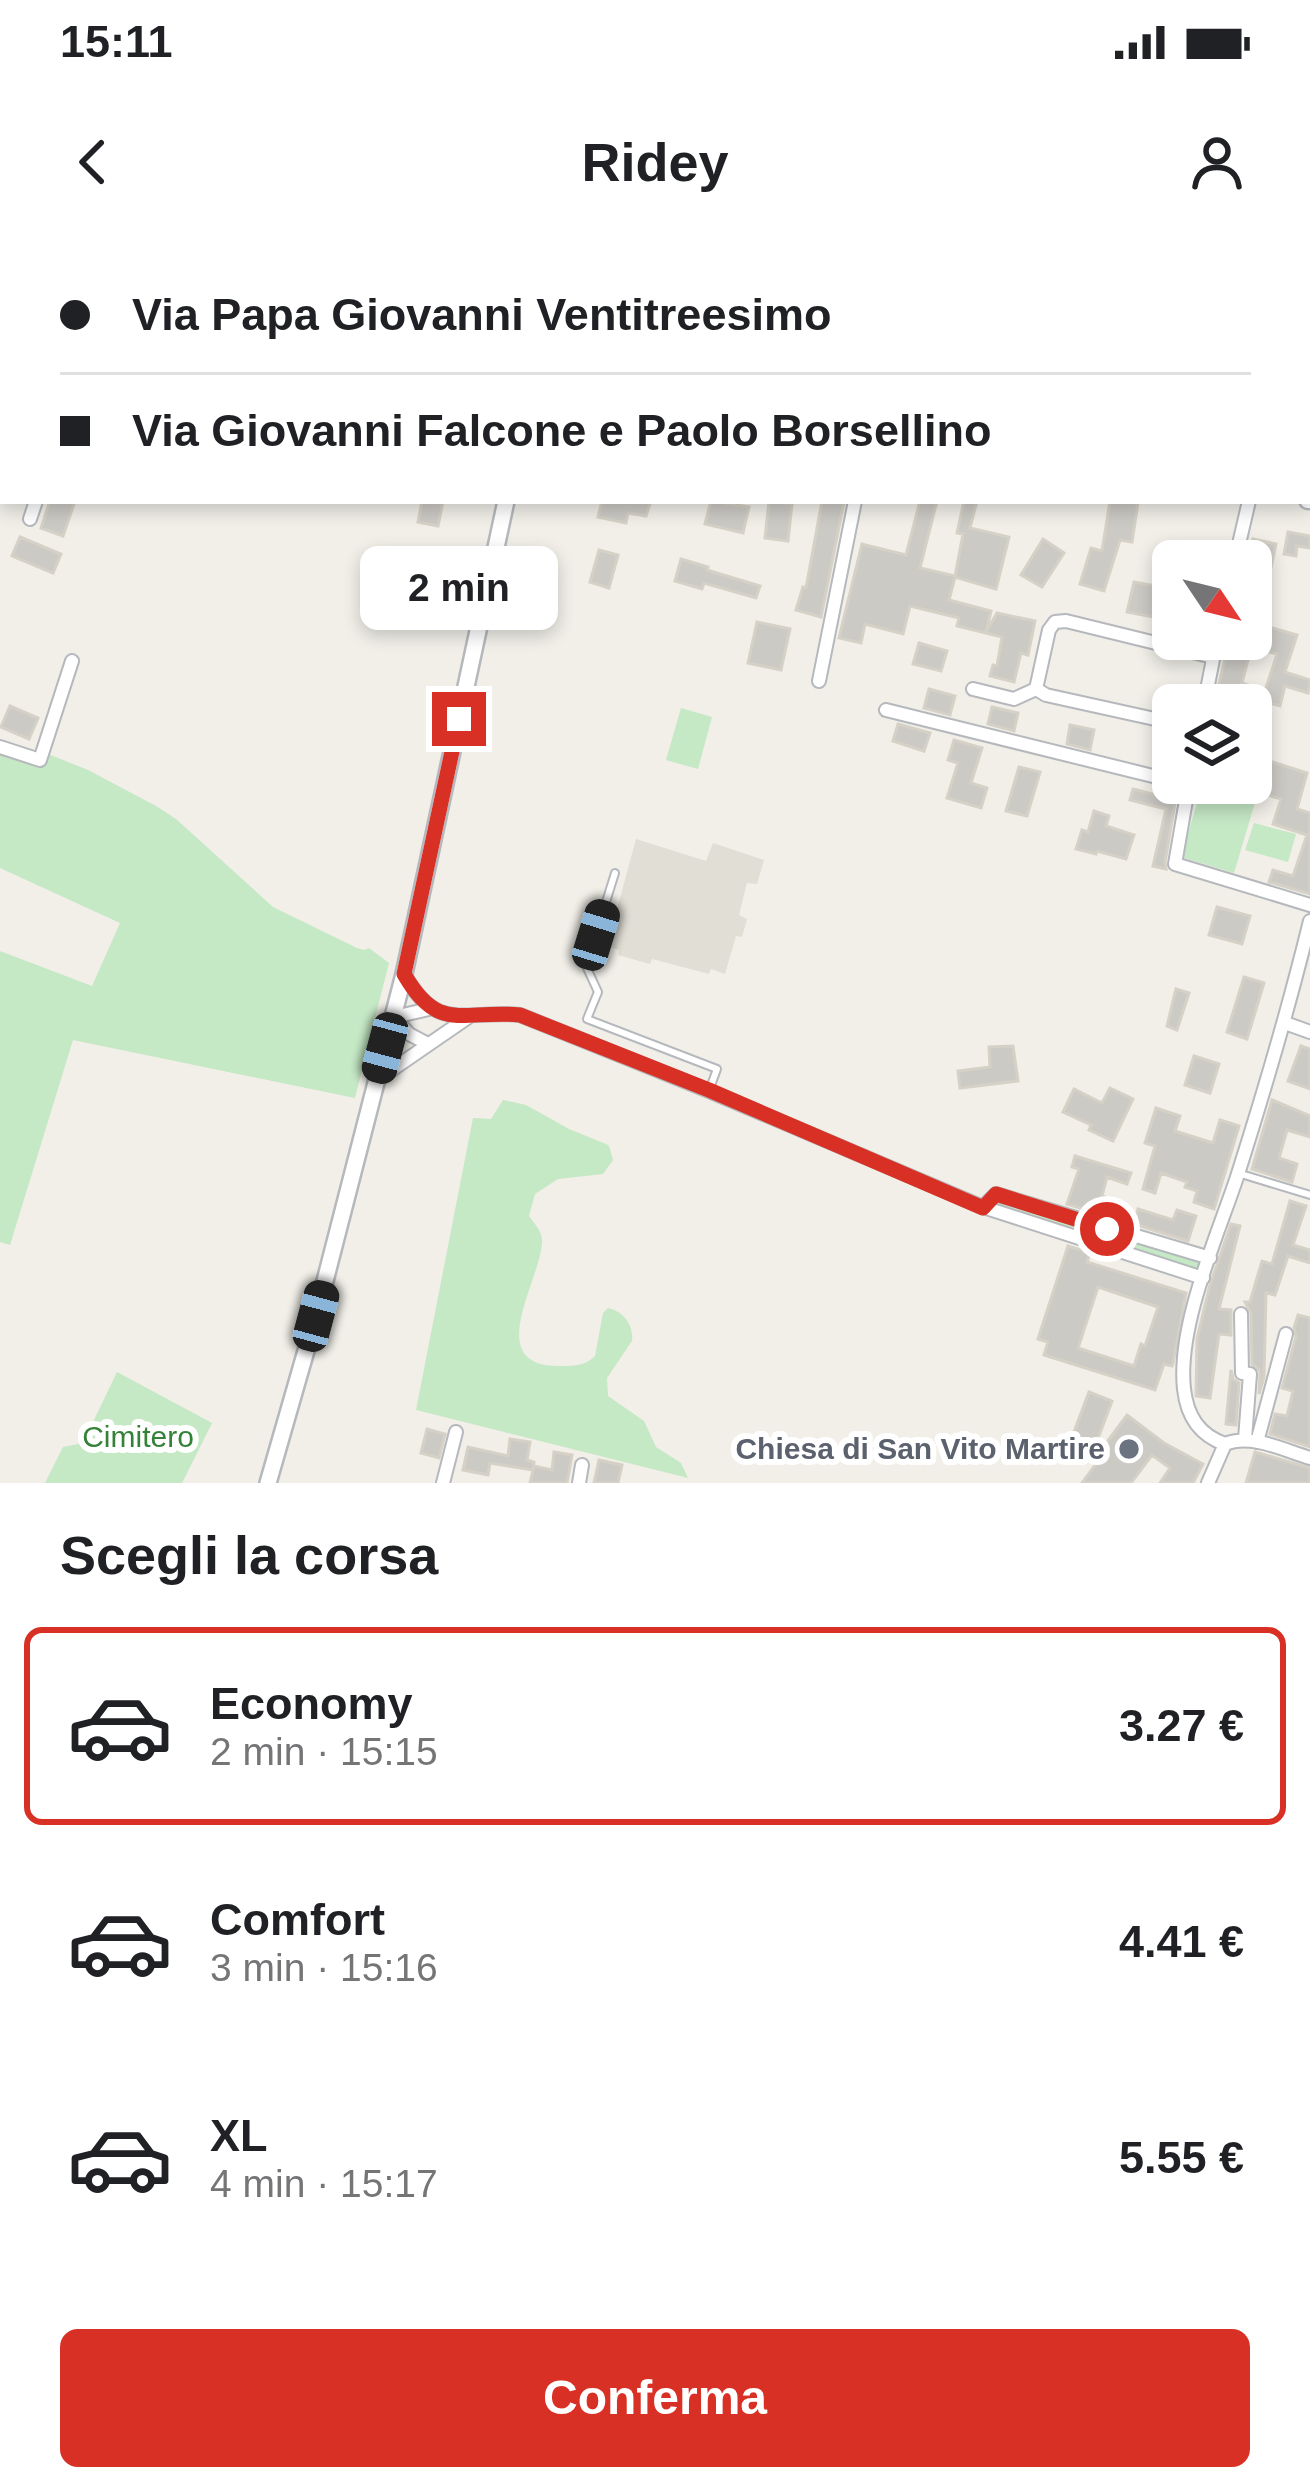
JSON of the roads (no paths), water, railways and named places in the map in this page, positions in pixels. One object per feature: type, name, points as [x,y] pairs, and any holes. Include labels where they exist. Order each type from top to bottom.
[{"type":"street","points":[[30,520],[35,504]]},
{"type":"street","points":[[268,1483],[394,1017],[506,504]]},
{"type":"street","points":[[819,681],[854,504]]},
{"type":"street","points":[[1240,540],[1248,504]]},
{"type":"street","points":[[1036,689],[1055,622],[1152,642]]},
{"type":"street","points":[[0,747],[40,760],[72,661]]},
{"type":"street","points":[[973,689],[1014,699],[1036,689]]},
{"type":"street","points":[[1036,689],[1152,718]]},
{"type":"street","points":[[886,710],[1152,775]]},
{"type":"street","points":[[1181,804],[1175,864],[1310,904]]},
{"type":"street","points":[[1310,921],[1285,1023],[1203,1278],[1183,1382],[1188,1409],[1202,1432],[1225,1444],[1251,1441],[1310,1458]]},
{"type":"street","points":[[404,974],[415,994],[444,1015],[520,1015],[983,1208],[1203,1278]]},
{"type":"street","points":[[394,1017],[430,1009]]},
{"type":"street","points":[[377,1080],[470,1016]]},
{"type":"street","points":[[394,1017],[409,1034],[428,1044]]},
{"type":"street","points":[[1285,1023],[1310,1032]]},
{"type":"street","points":[[983,1208],[996,1194],[1210,1258]]},
{"type":"street","points":[[1241,1315],[1242,1372],[1250,1373],[1251,1441]]},
{"type":"street","points":[[1251,1441],[1286,1334]]},
{"type":"street","points":[[443,1483],[456,1432]]},
{"type":"street","points":[[1208,1483],[1225,1444]]},
{"type":"street","points":[[579,1483],[583,1465]]},
{"type":"lane","points":[[615,873],[586,966],[598,992],[587,1019],[717,1069],[709,1090]]},
{"type":"lane","points":[[1238,1173],[1310,1196]]},
{"type":"place","name":"Chiesa di San Vito Martire","points":[[1129,1449]]},
{"type":"park label","name":"Cimitero","points":[[138,1437]]}]
